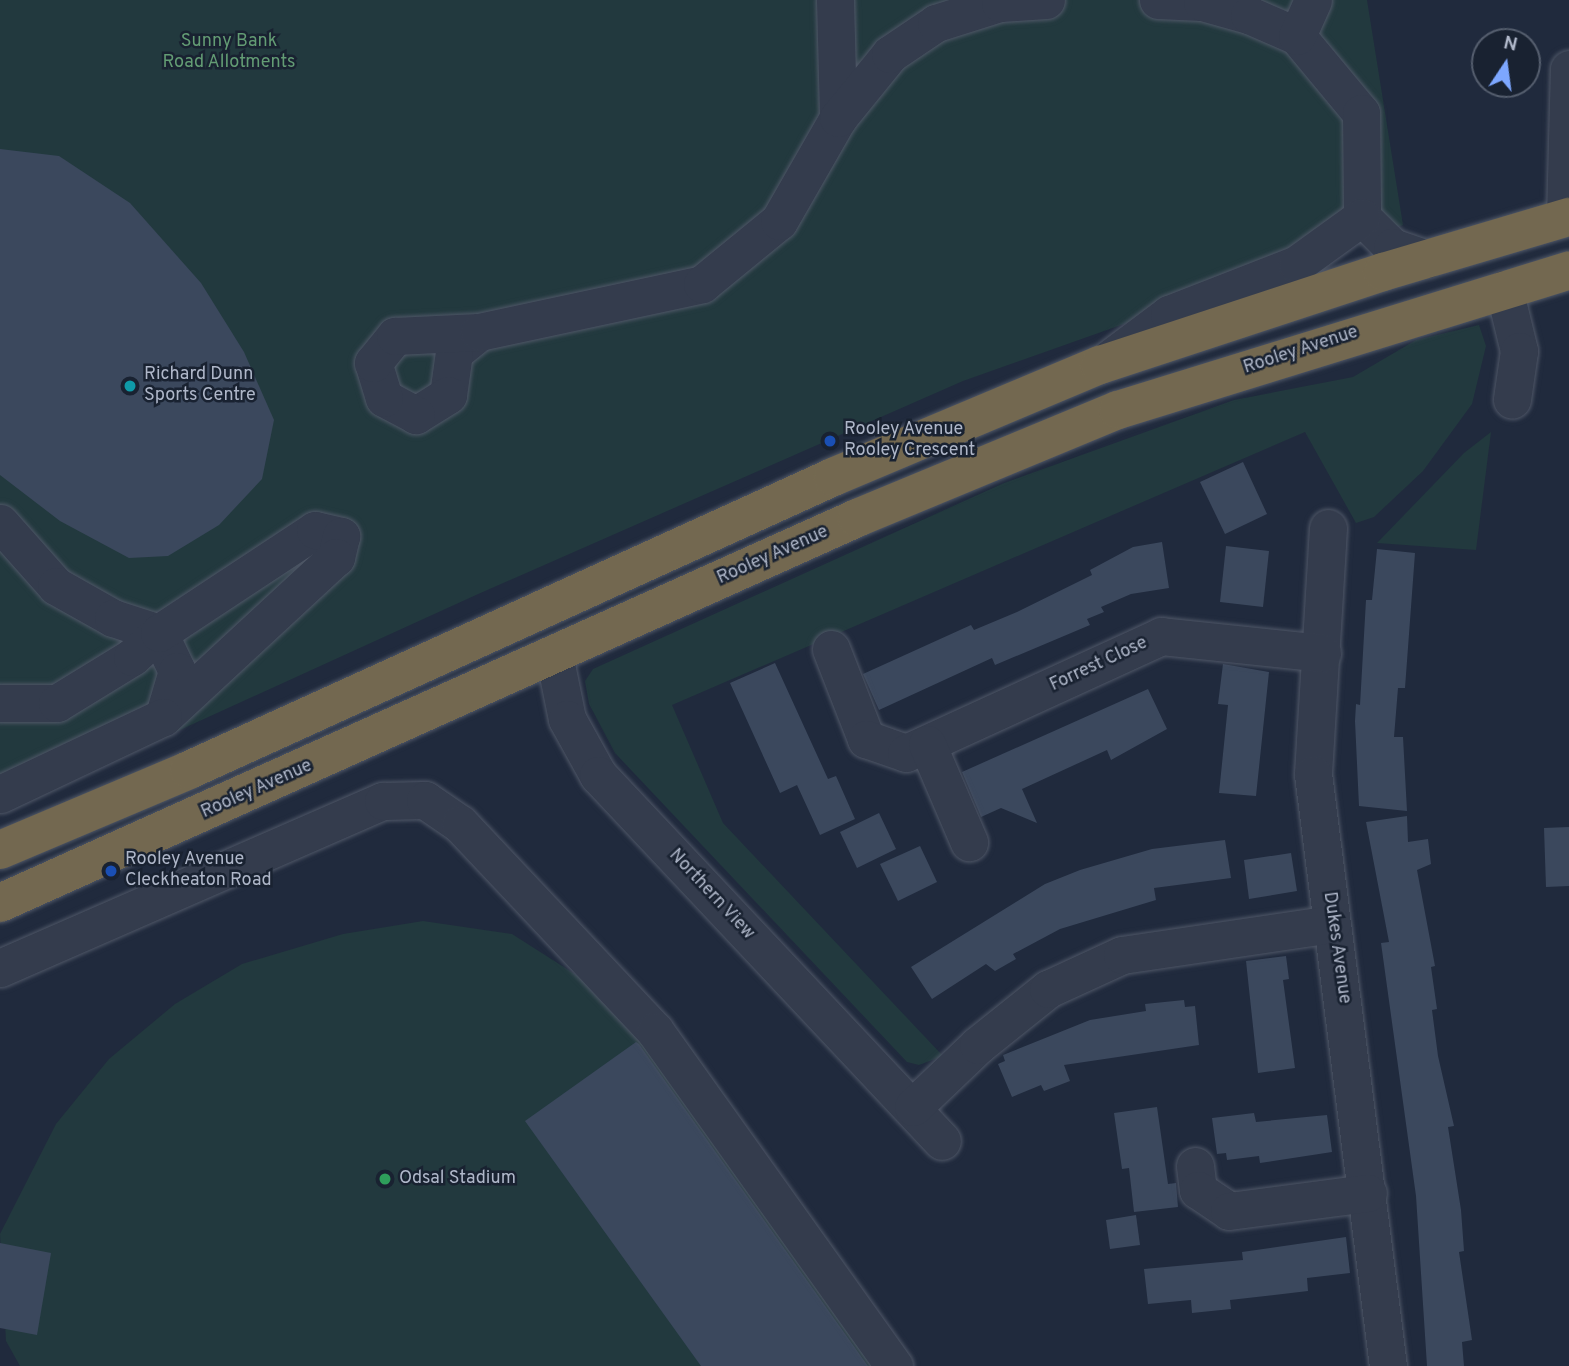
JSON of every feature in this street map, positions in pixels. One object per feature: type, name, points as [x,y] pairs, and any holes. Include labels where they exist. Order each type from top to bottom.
[{"type":"highway","points":[[0,850],[189,770],[833,477],[1100,365],[1427,259],[1567,218]]},
{"type":"highway","name":"Rooley Avenue","points":[[0,903],[857,518],[1118,410],[1569,270]]},
{"type":"street","points":[[835,0],[838,118]]},
{"type":"street","points":[[479,332],[702,284],[779,221],[838,118],[890,54],[936,23],[1000,3],[1046,0]]},
{"type":"street","points":[[1158,0],[1202,2],[1250,15],[1297,36],[1361,113],[1362,217],[1392,247],[1427,259]]},
{"type":"street","points":[[1297,36],[1313,0]]},
{"type":"street","points":[[1567,218],[1569,69]]},
{"type":"street","points":[[1100,365],[1169,314],[1297,264],[1362,217]]},
{"type":"street","points":[[1504,289],[1519,351],[1512,400]]},
{"type":"street","points":[[0,523],[57,586],[114,618],[159,633],[177,671],[163,716]]},
{"type":"street","name":"Dukes Avenue","points":[[1328,528],[1313,774],[1388,1366]]},
{"type":"street","points":[[0,703],[57,703],[132,657],[159,633],[315,530],[341,536],[336,557],[163,716],[0,794]]},
{"type":"street","name":"Forrest Close","points":[[831,649],[866,739],[906,753],[1161,636],[1322,653]]},
{"type":"street","name":"Northern View","points":[[554,655],[567,719],[598,775],[943,1141]]},
{"type":"street","points":[[928,744],[969,842]]},
{"type":"street","points":[[0,968],[383,801],[425,800],[460,824],[654,1031],[894,1366]]},
{"type":"street","points":[[913,1107],[1017,1013],[1048,989],[1111,960],[1332,923]]},
{"type":"street","points":[[1195,1166],[1198,1190],[1229,1211],[1368,1193]]},
{"type":"green space","name":"Sunny Bank Road Allotments","points":[[0,0],[1367,0],[1403,225],[963,381],[476,595],[0,812]]},
{"type":"green space","points":[[1479,325],[1486,346],[1472,404],[1423,471],[1374,517],[1356,523],[1305,432],[672,705],[723,823],[943,1056],[919,1065],[907,1062],[615,753],[589,704],[585,681],[593,669],[1004,483],[1234,400],[1353,377],[1416,340]]},
{"type":"green space","points":[[1491,432],[1476,550],[1377,543],[1464,453]]},
{"type":"green space","name":"Odsal Stadium","points":[[423,921],[512,934],[592,985],[627,1021],[873,1366],[20,1366],[6,1341],[0,1234],[56,1124],[109,1059],[175,1004],[242,964],[343,934]]},
{"type":"building","name":"Richard Dunn Sports Centre","points":[[0,149],[59,156],[130,203],[201,283],[244,352],[274,420],[262,479],[219,525],[168,556],[129,558],[60,521],[0,475]]},
{"type":"building","points":[[1243,462],[1267,514],[1225,534],[1200,482]]},
{"type":"building","points":[[1162,542],[1169,588],[1131,594],[1101,607],[1104,612],[1087,619],[1090,625],[995,665],[992,658],[879,710],[863,674],[971,625],[974,630],[1017,612],[1092,575],[1090,570],[1133,547]]},
{"type":"building","points":[[1226,546],[1269,551],[1263,607],[1220,602]]},
{"type":"building","points":[[1377,549],[1415,553],[1405,688],[1398,688],[1394,737],[1403,737],[1407,811],[1359,806],[1356,704],[1360,705],[1366,600],[1372,600]]},
{"type":"building","points":[[775,663],[828,779],[836,776],[855,819],[820,835],[797,785],[780,793],[730,683]]},
{"type":"building","points":[[1223,664],[1269,672],[1256,796],[1219,793],[1228,705],[1218,704]]},
{"type":"building","points":[[1148,689],[1167,729],[1111,760],[1107,750],[1022,789],[1037,823],[1001,808],[981,817],[962,772]]},
{"type":"building","points":[[879,813],[896,849],[857,868],[840,832]]},
{"type":"building","points":[[1407,816],[1408,842],[1428,839],[1431,864],[1417,870],[1435,966],[1431,967],[1437,1009],[1432,1010],[1438,1056],[1454,1126],[1448,1127],[1461,1210],[1464,1251],[1459,1252],[1472,1340],[1462,1342],[1464,1366],[1427,1366],[1416,1196],[1381,943],[1389,942],[1366,822]]},
{"type":"building","points":[[1569,827],[1569,886],[1546,887],[1544,828]]},
{"type":"building","points":[[1225,840],[1231,878],[1154,888],[1156,900],[1060,929],[1013,954],[1016,959],[995,971],[986,964],[932,999],[911,967],[1045,884],[1080,870],[1152,849]]},
{"type":"building","points":[[920,846],[937,882],[898,901],[880,864]]},
{"type":"building","points":[[1291,853],[1297,891],[1249,899],[1244,860]]},
{"type":"building","points":[[1286,956],[1289,979],[1283,980],[1295,1068],[1258,1073],[1246,961]]},
{"type":"building","points":[[1184,1000],[1185,1007],[1195,1006],[1199,1045],[1064,1065],[1070,1081],[1044,1091],[1041,1085],[1012,1097],[998,1064],[1005,1061],[1003,1055],[1090,1020],[1146,1011],[1145,1004]]},
{"type":"building","points":[[636,1042],[868,1366],[701,1366],[525,1121]]},
{"type":"building","points":[[1157,1107],[1168,1184],[1176,1183],[1178,1207],[1134,1212],[1129,1168],[1122,1169],[1114,1113]]},
{"type":"building","points":[[1254,1113],[1256,1122],[1327,1115],[1332,1152],[1260,1163],[1259,1156],[1227,1160],[1226,1153],[1217,1154],[1212,1118]]},
{"type":"building","points":[[1136,1215],[1140,1245],[1110,1249],[1106,1220]]},
{"type":"building","points":[[1346,1237],[1350,1273],[1307,1278],[1308,1291],[1230,1300],[1231,1309],[1192,1313],[1191,1300],[1148,1304],[1144,1269],[1243,1260],[1242,1252]]},
{"type":"building","points":[[0,1243],[51,1253],[37,1335],[0,1328]]},
{"type":"place","name":"Richard Dunn Sports Centre","points":[[130,386]]},
{"type":"place","name":"Rooley Avenue Rooley Crescent","points":[[830,441]]},
{"type":"place","name":"Rooley Avenue Cleckheaton Road","points":[[111,871]]},
{"type":"place","name":"Odsal Stadium","points":[[385,1179]]}]
